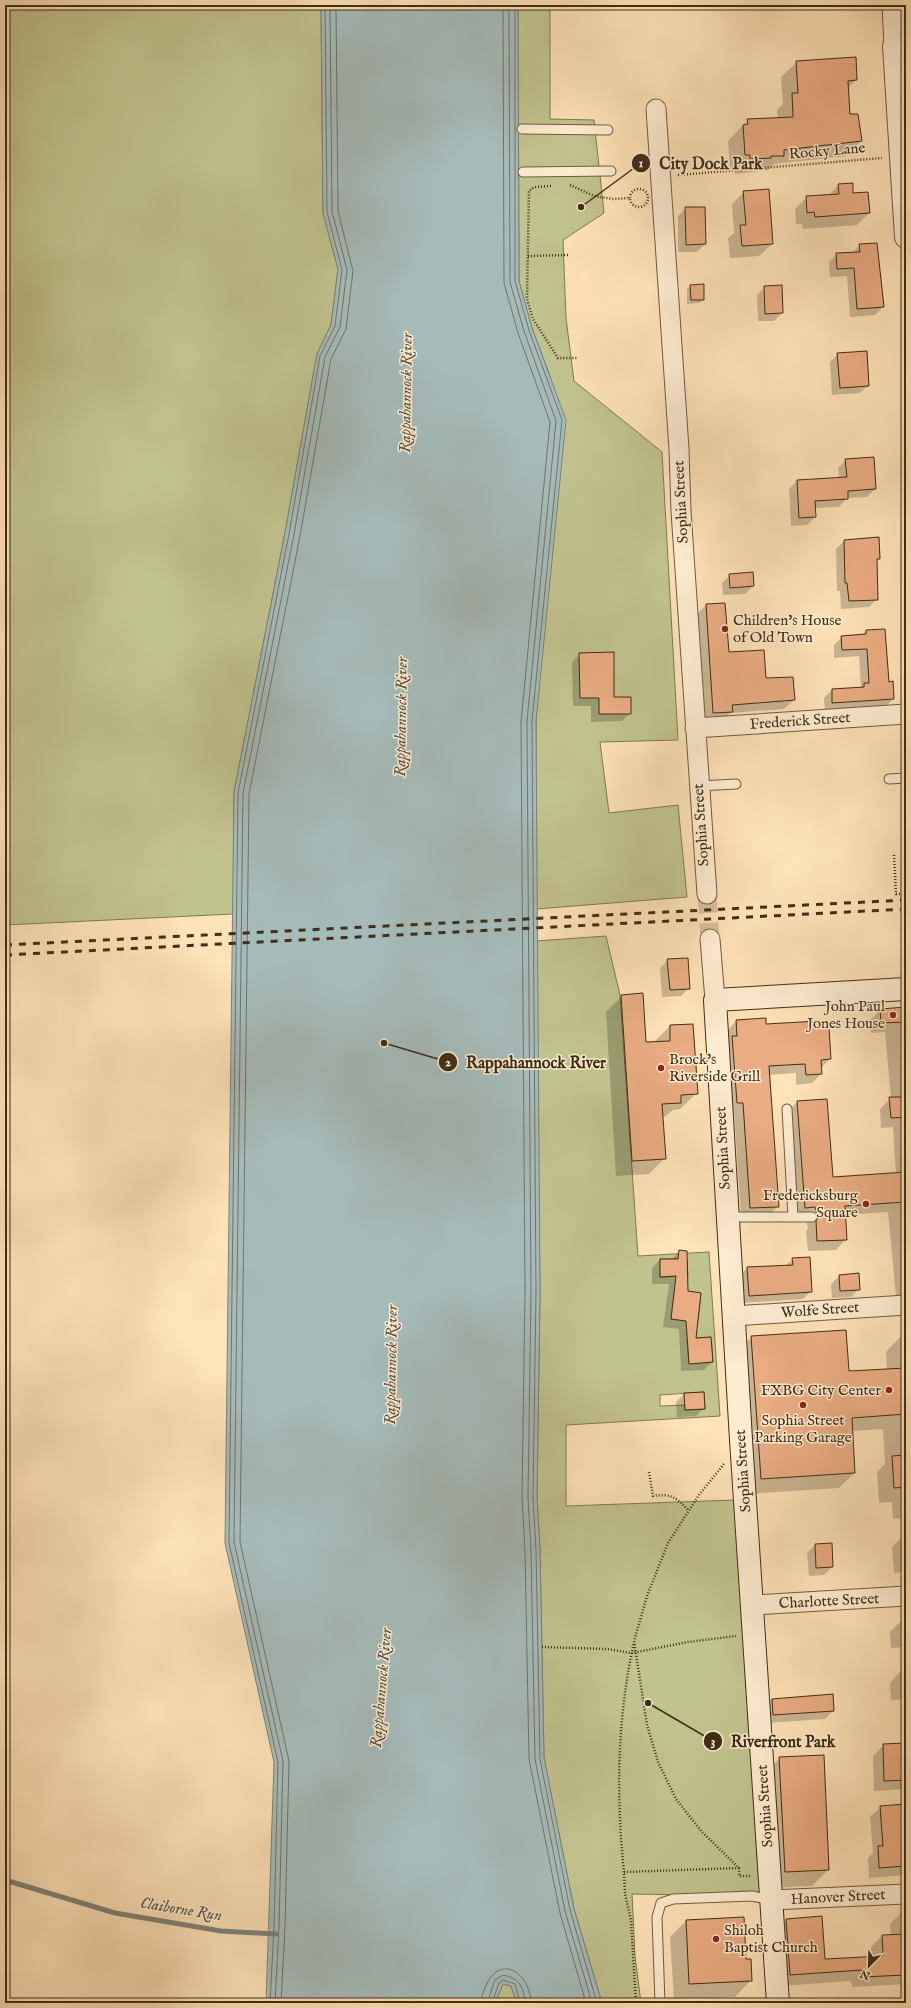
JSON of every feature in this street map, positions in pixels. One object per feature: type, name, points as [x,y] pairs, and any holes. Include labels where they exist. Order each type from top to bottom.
[{"type":"main road","points":[[900,45],[901,156],[906,237]]},
{"type":"main road","points":[[715,1000],[906,989]]},
{"type":"main road","name":"Sophia Street","points":[[715,1000],[733,1316],[770,1900],[778,2003]]},
{"type":"street","points":[[892,5],[900,45]]},
{"type":"street","name":"Sophia Street","points":[[656,109],[679,449],[681,511],[698,786],[707,894]]},
{"type":"street","name":"Frederick Street","points":[[695,728],[906,714]]},
{"type":"street","name":"Sophia Street","points":[[710,939],[715,1000]]},
{"type":"street","name":"Wolfe Street","points":[[733,1316],[906,1305]]},
{"type":"street","name":"Charlotte Street","points":[[752,1605],[906,1596]]},
{"type":"street","name":"Hanover Street","points":[[770,1900],[906,1894]]},
{"type":"lane","points":[[522,129],[608,130]]},
{"type":"lane","points":[[524,172],[611,171]]},
{"type":"lane","points":[[889,779],[906,778]]},
{"type":"lane","points":[[698,786],[736,784]]},
{"type":"lane","points":[[787,1109],[793,1217]]},
{"type":"lane","points":[[728,1217],[812,1217]]},
{"type":"lane","points":[[660,2003],[657,1917],[661,1903],[673,1899],[752,1896],[770,1900]]},
{"type":"path","name":"Rocky Lane","points":[[660,177],[901,156]]},
{"type":"path","points":[[564,185],[571,185],[594,196],[613,199],[629,198]]},
{"type":"path","points":[[556,186],[534,187],[529,190],[527,299],[533,319],[558,358],[577,358]]},
{"type":"path","points":[[639,189],[647,193],[648,199],[645,204],[640,207],[634,206],[629,198],[631,192],[639,189]]},
{"type":"path","points":[[528,256],[568,255]]},
{"type":"path","points":[[894,855],[896,894],[906,894]]},
{"type":"path","points":[[624,1872],[618,1783],[620,1735],[625,1686],[634,1641],[647,1596],[668,1543],[721,1467],[727,1462]]},
{"type":"path","points":[[650,1472],[653,1496],[671,1495],[679,1499],[689,1511]]},
{"type":"path","points":[[542,1647],[607,1649],[632,1653],[688,1642],[737,1635]]},
{"type":"path","points":[[634,1641],[647,1725],[658,1762],[676,1799],[702,1832],[739,1868],[739,1876],[751,1876]]},
{"type":"green space","points":[[5,5],[321,5],[323,213],[338,269],[331,325],[317,354],[285,533],[234,792],[233,914],[5,925]]},
{"type":"green space","points":[[518,5],[737,5],[737,7],[550,9],[550,119],[594,120],[604,213],[563,240],[566,318],[574,381],[662,452],[678,740],[600,742],[609,813],[678,805],[687,897],[536,909],[536,721],[550,376],[532,328],[519,281]]},
{"type":"green space","points":[[606,936],[620,995],[638,1256],[709,1252],[720,1416],[566,1425],[566,1506],[735,1500],[771,1900],[752,1896],[632,1894],[635,1956],[641,2003],[602,2003],[574,1909],[544,1758],[540,1550],[537,1497],[540,1293],[536,941]],"holes":[[[660,1259],[687,1259],[688,1276],[660,1277]],[[675,1290],[701,1293],[698,1322],[671,1319]],[[711,1337],[713,1362],[689,1363],[687,1339]],[[704,1392],[705,1409],[685,1410],[685,1405],[660,1406],[660,1395]]]},
{"type":"green space","points":[[503,1984],[511,1986],[517,2003],[495,2003]]},
{"type":"water","name":"Rappahannock River","points":[[321,5],[518,5],[519,281],[532,328],[566,420],[536,721],[540,1293],[537,1497],[540,1550],[544,1758],[574,1909],[602,2003],[517,2003],[511,1986],[503,1984],[495,2003],[266,2003],[274,1762],[225,1543],[234,792],[285,533],[317,354],[331,325],[338,269],[323,213]]},
{"type":"building","points":[[856,57],[857,80],[848,81],[850,114],[858,114],[862,141],[784,150],[784,156],[771,156],[771,158],[750,159],[750,155],[745,155],[743,125],[748,124],[747,119],[793,117],[792,93],[798,93],[796,61]]},
{"type":"building","points":[[853,183],[853,193],[868,192],[870,213],[815,217],[814,212],[807,213],[806,196],[839,194],[838,184]]},
{"type":"building","points":[[769,189],[773,244],[742,246],[740,225],[746,225],[743,191]]},
{"type":"building","points":[[685,207],[705,207],[706,244],[686,245]]},
{"type":"building","points":[[877,243],[884,307],[857,309],[854,268],[837,269],[836,253],[860,252],[859,244]]},
{"type":"building","points":[[704,284],[704,300],[691,300],[690,285]]},
{"type":"building","points":[[782,285],[783,313],[765,314],[764,286]]},
{"type":"building","points":[[867,351],[869,386],[840,388],[837,353]]},
{"type":"building","points":[[874,457],[876,489],[848,491],[848,499],[815,501],[816,517],[799,518],[797,480],[847,477],[845,459]]},
{"type":"building","points":[[879,537],[880,559],[877,559],[878,600],[849,601],[847,583],[845,583],[844,540]]},
{"type":"building","points":[[753,572],[754,586],[730,588],[729,574]]},
{"type":"building","points":[[725,603],[729,652],[764,650],[766,678],[793,677],[795,700],[732,705],[733,712],[713,713],[706,604]]},
{"type":"building","points":[[885,629],[889,682],[893,681],[894,699],[832,703],[832,689],[864,687],[864,683],[869,683],[867,649],[842,650],[841,636],[866,634],[866,630]]},
{"type":"building","points":[[614,652],[614,697],[631,697],[631,714],[599,714],[599,698],[580,698],[579,653]]},
{"type":"building","points":[[688,958],[690,989],[670,990],[667,959]]},
{"type":"building","name":"Brock's Riverside Grill","points":[[643,993],[646,1042],[670,1041],[670,1025],[693,1024],[698,1094],[681,1095],[681,1103],[662,1104],[666,1159],[632,1161],[621,995]]},
{"type":"building","name":"John Paul Jones House","points":[[906,1007],[906,1022],[881,1023],[880,1009]]},
{"type":"building","points":[[766,1018],[766,1024],[819,1021],[819,1028],[829,1027],[831,1059],[821,1060],[822,1074],[806,1075],[805,1064],[769,1066],[779,1207],[750,1208],[743,1103],[737,1103],[732,1036],[737,1036],[736,1020]]},
{"type":"building","points":[[889,1097],[906,1097],[906,1117],[891,1118]]},
{"type":"building","points":[[827,1099],[833,1177],[906,1172],[906,1202],[845,1206],[847,1240],[817,1241],[816,1221],[818,1217],[815,1207],[805,1208],[797,1101]]},
{"type":"building","points":[[679,1250],[687,1251],[688,1291],[701,1293],[696,1338],[711,1337],[713,1362],[689,1364],[686,1321],[671,1319],[676,1276],[660,1277],[660,1259],[678,1259]]},
{"type":"building","points":[[810,1257],[812,1292],[749,1296],[747,1267],[793,1265],[792,1258]]},
{"type":"building","points":[[859,1273],[860,1290],[840,1291],[839,1275]]},
{"type":"building","name":"Sophia Street Parking Garage","points":[[846,1330],[849,1371],[906,1368],[906,1414],[852,1418],[855,1473],[761,1479],[751,1336]]},
{"type":"building","points":[[704,1392],[705,1409],[685,1410],[684,1393]]},
{"type":"building","points":[[906,1455],[906,1487],[894,1488],[892,1456]]},
{"type":"building","points":[[832,1543],[833,1567],[816,1568],[815,1544]]},
{"type":"building","points":[[833,1694],[834,1711],[773,1715],[772,1699]]},
{"type":"building","points":[[906,1743],[906,1780],[884,1781],[883,1744]]},
{"type":"building","points":[[824,1755],[829,1870],[785,1872],[779,1757]]},
{"type":"building","points":[[906,1804],[906,1866],[879,1868],[878,1846],[883,1846],[880,1806]]},
{"type":"building","points":[[822,1916],[825,1959],[883,1956],[882,1935],[906,1934],[906,1975],[862,1977],[862,1970],[790,1975],[786,1919]]},
{"type":"building","name":"Shiloh Baptist Church","points":[[744,1917],[746,1959],[751,1959],[752,1981],[689,1984],[686,1920]]},
{"type":"waterway","name":"Claiborne Run","points":[[5,1880],[115,1913],[221,1931],[276,1934]]},
{"type":"tunnel","points":[[707,894],[710,939]]},
{"type":"railway","points":[[5,945],[906,900]]},
{"type":"railway","points":[[5,955],[906,909]]},
{"type":"place","name":"City Dock Park","points":[[581,207]]},
{"type":"place","name":"Children's House of Old Town","points":[[725,629]]},
{"type":"place","name":"John Paul Jones House","points":[[893,1015]]},
{"type":"place","name":"Rappahannock River","points":[[384,1043]]},
{"type":"place","name":"Brock's Riverside Grill","points":[[661,1068]]},
{"type":"place","name":"Fredericksburg Square","points":[[866,1204]]},
{"type":"place","name":"FXBG City Center","points":[[889,1390]]},
{"type":"place","name":"Sophia Street Parking Garage","points":[[803,1405]]},
{"type":"place","name":"Riverfront Park","points":[[648,1703]]},
{"type":"place","name":"Shiloh Baptist Church","points":[[716,1939]]}]
